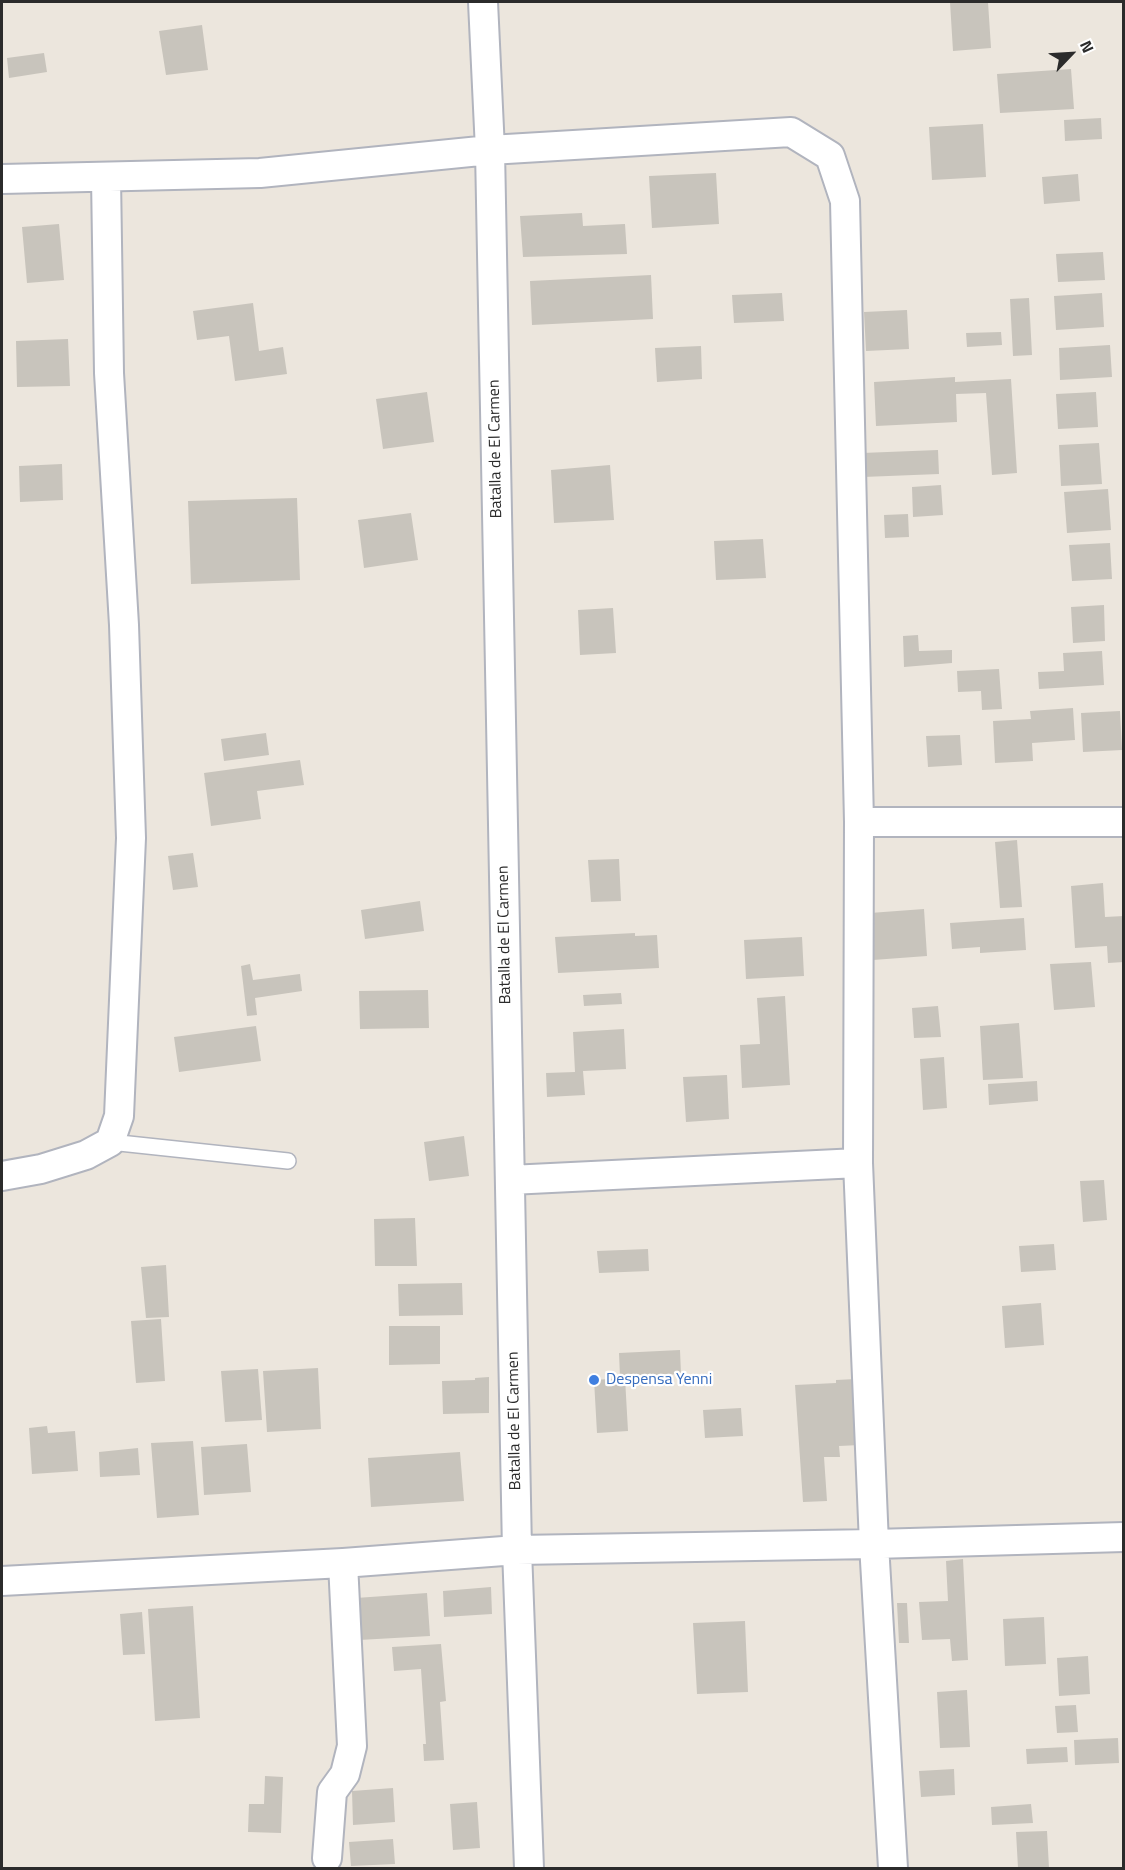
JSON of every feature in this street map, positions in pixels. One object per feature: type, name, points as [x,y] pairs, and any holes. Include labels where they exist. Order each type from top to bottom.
[{"type":"street","name":"Batalla de El Carmen","points":[[483,2],[490,150],[517,1550],[530,1869]]},
{"type":"street","points":[[2,179],[260,173],[490,150],[791,132],[830,156],[845,201],[859,822],[858,1163],[874,1544],[893,1869]]},
{"type":"street","points":[[2,1176],[41,1169],[86,1155],[110,1142],[119,1116],[131,838],[124,625],[109,373],[106,177]]},
{"type":"street","points":[[859,822],[1124,822]]},
{"type":"street","points":[[510,1180],[858,1163]]},
{"type":"street","points":[[2,1581],[343,1563],[517,1550],[1124,1537]]},
{"type":"street","points":[[327,1858],[332,1792],[345,1774],[352,1746],[343,1563]]},
{"type":"lane","points":[[110,1142],[288,1161]]},
{"type":"building","points":[[950,2],[988,2],[991,48],[953,51]]},
{"type":"building","points":[[202,25],[208,70],[166,75],[159,31]]},
{"type":"building","points":[[44,53],[47,72],[9,78],[7,58]]},
{"type":"building","points":[[1071,69],[1074,109],[1000,113],[997,74]]},
{"type":"building","points":[[1101,118],[1102,139],[1065,141],[1064,120]]},
{"type":"building","points":[[983,124],[986,177],[932,180],[929,127]]},
{"type":"building","points":[[716,173],[719,224],[652,228],[649,176]]},
{"type":"building","points":[[1078,174],[1080,201],[1044,204],[1042,177]]},
{"type":"building","points":[[582,213],[583,226],[625,224],[627,254],[523,257],[520,216]]},
{"type":"building","points":[[59,224],[64,280],[27,283],[22,227]]},
{"type":"building","points":[[1103,252],[1105,280],[1058,282],[1056,254]]},
{"type":"building","points":[[651,275],[653,319],[532,325],[530,281]]},
{"type":"building","points":[[782,293],[784,321],[734,323],[732,295]]},
{"type":"building","points":[[1102,293],[1104,327],[1056,330],[1054,296]]},
{"type":"building","points":[[1029,298],[1032,355],[1013,356],[1010,299]]},
{"type":"building","points":[[253,303],[259,351],[283,347],[287,374],[235,381],[229,336],[197,340],[193,311]]},
{"type":"building","points":[[907,310],[909,349],[866,351],[864,312]]},
{"type":"building","points":[[1001,332],[1002,345],[967,347],[966,333]]},
{"type":"building","points":[[68,339],[70,386],[17,387],[16,341]]},
{"type":"building","points":[[1110,345],[1112,377],[1060,380],[1059,348]]},
{"type":"building","points":[[701,346],[702,379],[657,382],[655,348]]},
{"type":"building","points":[[955,377],[955,382],[1011,379],[1017,473],[992,475],[986,393],[956,394],[957,422],[876,426],[874,382]]},
{"type":"building","points":[[427,392],[434,442],[383,449],[376,399]]},
{"type":"building","points":[[1096,392],[1098,427],[1058,429],[1056,394]]},
{"type":"building","points":[[1099,443],[1102,484],[1061,486],[1059,445]]},
{"type":"building","points":[[938,450],[939,474],[863,477],[862,453]]},
{"type":"building","points":[[62,464],[63,500],[20,502],[19,466]]},
{"type":"building","points":[[610,465],[614,520],[554,523],[551,470]]},
{"type":"building","points":[[941,485],[943,515],[913,517],[912,487]]},
{"type":"building","points":[[1108,489],[1111,530],[1067,533],[1064,492]]},
{"type":"building","points":[[297,498],[300,580],[191,584],[188,501]]},
{"type":"building","points":[[411,513],[418,560],[364,568],[358,520]]},
{"type":"building","points":[[908,514],[909,537],[885,538],[884,515]]},
{"type":"building","points":[[763,539],[766,578],[716,580],[714,541]]},
{"type":"building","points":[[1110,543],[1112,579],[1072,581],[1069,545]]},
{"type":"building","points":[[1104,605],[1105,641],[1073,643],[1071,607]]},
{"type":"building","points":[[613,608],[616,653],[580,655],[578,610]]},
{"type":"building","points":[[918,635],[919,651],[952,650],[952,663],[904,667],[903,636]]},
{"type":"building","points":[[1102,651],[1104,685],[1039,689],[1038,672],[1064,671],[1063,653]]},
{"type":"building","points":[[999,669],[1002,709],[982,710],[981,691],[958,692],[957,671]]},
{"type":"building","points":[[1073,708],[1075,740],[1032,743],[1033,761],[995,763],[993,721],[1031,719],[1030,711]]},
{"type":"building","points":[[1120,711],[1122,750],[1083,752],[1081,713]]},
{"type":"building","points":[[266,733],[269,755],[224,761],[221,739]]},
{"type":"building","points":[[960,735],[962,765],[928,767],[926,736]]},
{"type":"building","points":[[300,760],[304,785],[257,791],[261,819],[211,826],[204,773]]},
{"type":"building","points":[[1017,840],[1022,907],[1000,908],[995,842]]},
{"type":"building","points":[[193,853],[198,887],[173,890],[168,856]]},
{"type":"building","points":[[619,859],[621,901],[591,902],[588,860]]},
{"type":"building","points":[[1103,883],[1105,917],[1124,916],[1124,962],[1108,963],[1107,946],[1075,948],[1071,886]]},
{"type":"building","points":[[420,901],[424,931],[365,939],[361,910]]},
{"type":"building","points":[[924,909],[927,956],[873,960],[870,913]]},
{"type":"building","points":[[1024,918],[1026,950],[980,953],[980,947],[952,949],[950,923]]},
{"type":"building","points":[[635,933],[635,936],[657,935],[659,968],[558,973],[555,937]]},
{"type":"building","points":[[802,937],[804,976],[746,979],[744,940]]},
{"type":"building","points":[[1091,962],[1095,1007],[1054,1010],[1050,964]]},
{"type":"building","points":[[250,964],[253,980],[300,974],[302,991],[255,998],[257,1015],[247,1016],[241,966]]},
{"type":"building","points":[[428,990],[429,1028],[360,1029],[359,991]]},
{"type":"building","points":[[621,993],[622,1004],[584,1006],[583,995]]},
{"type":"building","points":[[785,996],[790,1085],[742,1088],[740,1045],[760,1044],[757,998]]},
{"type":"building","points":[[938,1006],[941,1037],[914,1038],[912,1008]]},
{"type":"building","points":[[1019,1023],[1023,1078],[983,1080],[980,1026]]},
{"type":"building","points":[[256,1026],[261,1061],[179,1072],[174,1037]]},
{"type":"building","points":[[624,1029],[626,1069],[583,1071],[585,1095],[547,1097],[546,1073],[575,1072],[573,1032]]},
{"type":"building","points":[[944,1057],[947,1108],[923,1110],[920,1059]]},
{"type":"building","points":[[727,1075],[729,1119],[686,1122],[683,1077]]},
{"type":"building","points":[[1037,1081],[1038,1101],[989,1105],[988,1084]]},
{"type":"building","points":[[464,1136],[469,1176],[429,1181],[424,1142]]},
{"type":"building","points":[[1104,1180],[1107,1220],[1083,1222],[1080,1181]]},
{"type":"building","points":[[415,1218],[417,1266],[375,1266],[374,1219]]},
{"type":"building","points":[[1054,1244],[1056,1270],[1021,1272],[1019,1246]]},
{"type":"building","points":[[648,1249],[649,1271],[599,1273],[597,1251]]},
{"type":"building","points":[[166,1265],[169,1317],[146,1318],[141,1267]]},
{"type":"building","points":[[462,1283],[463,1315],[399,1316],[398,1284]]},
{"type":"building","points":[[1041,1303],[1044,1345],[1005,1348],[1002,1306]]},
{"type":"building","points":[[161,1319],[165,1381],[136,1383],[131,1321]]},
{"type":"building","points":[[389,1326],[440,1326],[440,1364],[389,1365]]},
{"type":"building","points":[[680,1350],[681,1374],[620,1377],[619,1353]]},
{"type":"building","points":[[318,1368],[321,1429],[267,1432],[263,1371]]},
{"type":"building","points":[[258,1369],[262,1420],[225,1422],[221,1371]]},
{"type":"building","points":[[489,1377],[489,1413],[443,1414],[442,1381],[475,1380],[475,1378]]},
{"type":"building","points":[[625,1378],[628,1431],[597,1433],[594,1380]]},
{"type":"building","points":[[856,1379],[860,1445],[839,1446],[840,1457],[824,1457],[827,1501],[803,1502],[795,1385],[836,1383],[836,1380]]},
{"type":"building","points":[[741,1408],[743,1436],[705,1438],[703,1410]]},
{"type":"building","points":[[47,1426],[48,1433],[75,1431],[78,1471],[32,1474],[29,1428]]},
{"type":"building","points":[[193,1441],[199,1515],[157,1518],[151,1443]]},
{"type":"building","points":[[247,1444],[251,1492],[204,1495],[201,1447]]},
{"type":"building","points":[[138,1448],[140,1475],[100,1477],[99,1452]]},
{"type":"building","points":[[460,1452],[464,1501],[371,1507],[368,1458]]},
{"type":"building","points":[[963,1559],[968,1660],[952,1661],[950,1639],[922,1640],[919,1602],[948,1601],[946,1561]]},
{"type":"building","points":[[491,1587],[492,1614],[444,1617],[443,1591]]},
{"type":"building","points":[[427,1593],[430,1636],[359,1640],[356,1598]]},
{"type":"building","points":[[897,1603],[907,1603],[909,1643],[899,1643]]},
{"type":"building","points":[[193,1606],[200,1718],[155,1721],[148,1609]]},
{"type":"building","points":[[142,1612],[145,1654],[123,1655],[120,1614]]},
{"type":"building","points":[[1044,1617],[1046,1664],[1005,1666],[1003,1619]]},
{"type":"building","points":[[745,1621],[748,1692],[697,1694],[693,1623]]},
{"type":"building","points":[[441,1644],[446,1701],[440,1702],[444,1760],[424,1761],[423,1744],[426,1744],[421,1669],[394,1671],[392,1647]]},
{"type":"building","points":[[1088,1656],[1090,1694],[1059,1696],[1057,1658]]},
{"type":"building","points":[[967,1690],[970,1747],[940,1748],[937,1692]]},
{"type":"building","points":[[1076,1705],[1078,1732],[1057,1733],[1055,1706]]},
{"type":"building","points":[[1118,1738],[1119,1763],[1075,1765],[1074,1740]]},
{"type":"building","points":[[1067,1747],[1068,1762],[1027,1764],[1026,1749]]},
{"type":"building","points":[[954,1769],[955,1795],[921,1797],[919,1771]]},
{"type":"building","points":[[265,1776],[283,1777],[281,1833],[248,1832],[249,1804],[264,1804]]},
{"type":"building","points":[[393,1788],[395,1822],[353,1825],[352,1791]]},
{"type":"building","points":[[477,1802],[480,1848],[453,1850],[450,1804]]},
{"type":"building","points":[[1031,1804],[1033,1823],[992,1825],[991,1807]]},
{"type":"building","points":[[1047,1831],[1049,1868],[1018,1868],[1016,1832]]},
{"type":"building","points":[[393,1839],[395,1864],[351,1866],[349,1842]]},
{"type":"place","name":"Despensa Yenni","points":[[594,1380]]}]
